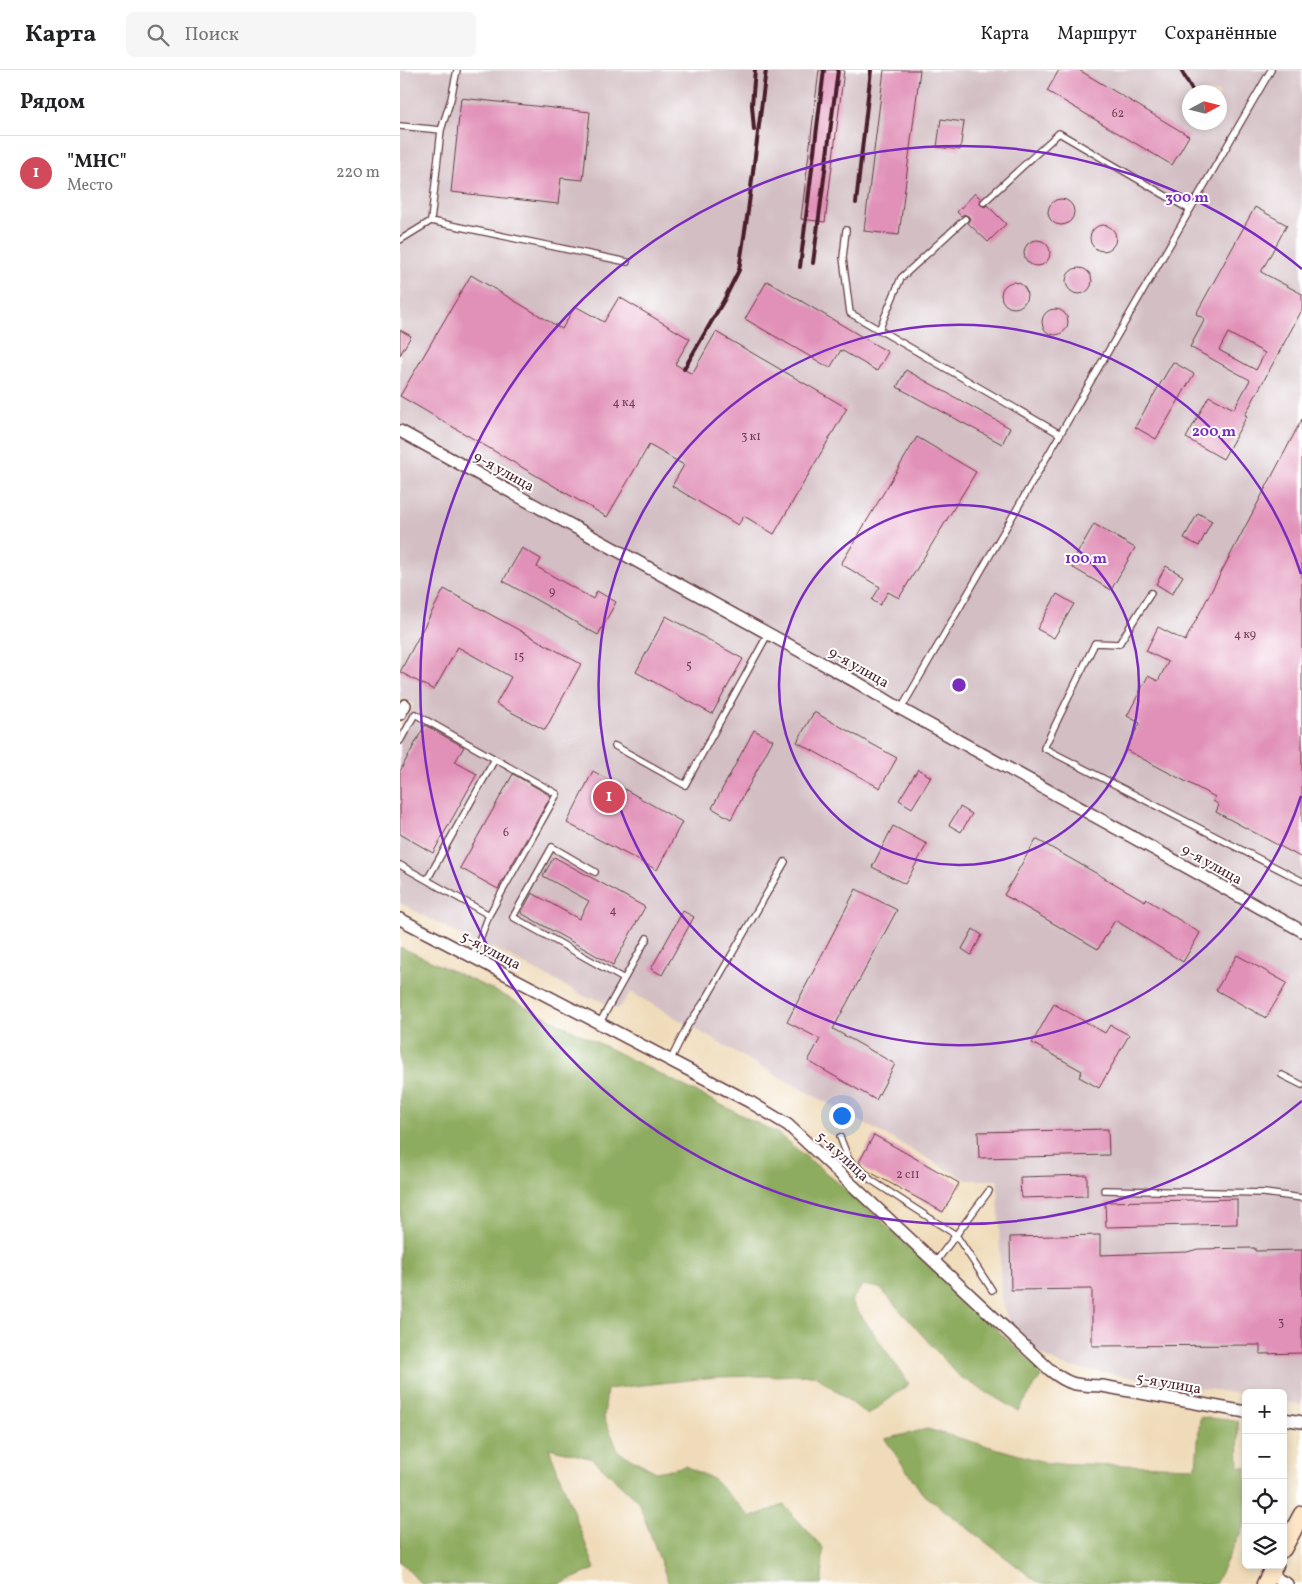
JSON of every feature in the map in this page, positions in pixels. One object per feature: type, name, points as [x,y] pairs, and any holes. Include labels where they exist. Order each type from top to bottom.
[{"type":"main road","points":[[1287,1542],[1302,1514]]},
{"type":"street","name":"9-я улица","points":[[400,431],[1302,931]]},
{"type":"street","name":"5-я улица","points":[[400,919],[750,1102],[788,1125],[1050,1370],[1063,1380],[1078,1385],[1102,1386],[1242,1411]]},
{"type":"street","points":[[1287,1420],[1302,1422]]},
{"type":"street","points":[[1270,1575],[1287,1584]]},
{"type":"lane","points":[[431,221],[441,130],[451,100],[457,70]]},
{"type":"lane","points":[[901,708],[1271,70]]},
{"type":"lane","points":[[400,126],[441,130]]},
{"type":"lane","points":[[984,202],[1059,133],[1190,210]]},
{"type":"lane","points":[[879,330],[901,278],[965,220]]},
{"type":"lane","points":[[400,240],[431,221],[627,262]]},
{"type":"lane","points":[[846,230],[843,258],[850,313],[1060,434]]},
{"type":"lane","points":[[1151,593],[1119,644],[1095,642],[1044,748],[1302,881]]},
{"type":"lane","points":[[614,746],[685,785],[768,634]]},
{"type":"lane","points":[[400,740],[415,714],[557,794],[489,915],[472,957]]},
{"type":"lane","points":[[427,880],[495,759]]},
{"type":"lane","points":[[596,872],[552,848],[513,918],[624,979]]},
{"type":"lane","points":[[670,1061],[688,1025],[706,999],[785,862]]},
{"type":"lane","points":[[400,865],[489,915]]},
{"type":"lane","points":[[599,1024],[647,938]]},
{"type":"lane","points":[[1282,1075],[1302,1085]]},
{"type":"lane","points":[[840,1137],[849,1160],[871,1180],[956,1235],[992,1290]]},
{"type":"lane","points":[[1104,1190],[1264,1193],[1302,1198]]},
{"type":"lane","points":[[935,1263],[989,1191]]},
{"type":"shaded area","points":[[400,70],[1302,70],[1302,1405],[1287,1402],[1287,1389],[1242,1389],[1242,1394],[1063,1366],[1042,1355],[1011,1327],[1001,1296],[998,1180],[967,1180],[747,1059],[631,992],[617,1009],[593,997],[590,999],[494,948],[487,949],[400,903],[400,729],[414,704],[400,697]]},
{"type":"green space","points":[[400,947],[489,988],[777,1133],[859,1200],[1043,1373],[1018,1411],[959,1376],[880,1288],[863,1285],[851,1301],[909,1384],[868,1415],[815,1375],[716,1377],[607,1389],[604,1418],[619,1452],[656,1472],[686,1466],[713,1479],[751,1517],[784,1505],[823,1548],[822,1584],[669,1584],[638,1501],[593,1459],[549,1448],[595,1569],[560,1584],[421,1584],[400,1561]]},
{"type":"green space","points":[[1200,1417],[1238,1421],[1239,1467],[1242,1467],[1242,1530],[1215,1584],[1040,1584],[922,1493],[885,1439],[927,1429],[1048,1463],[1196,1467]]},
{"type":"building","points":[[819,70],[844,70],[825,222],[801,219]]},
{"type":"building","points":[[884,70],[920,70],[899,235],[864,231]]},
{"type":"building","points":[[1059,70],[1079,70],[1189,136],[1172,165],[1047,91]]},
{"type":"building","points":[[461,98],[590,112],[583,180],[561,178],[558,204],[451,192]]},
{"type":"building","points":[[941,119],[964,122],[960,150],[937,147]]},
{"type":"building","points":[[975,193],[981,199],[979,203],[981,205],[985,207],[987,205],[1006,224],[988,242],[968,223],[970,218],[968,216],[964,214],[961,216],[957,212]]},
{"type":"building","points":[[1061,199],[1070,203],[1074,212],[1070,221],[1061,225],[1052,221],[1048,212],[1052,203]]},
{"type":"building","points":[[1255,207],[1287,225],[1261,272],[1302,294],[1302,310],[1223,459],[1186,438],[1209,396],[1234,409],[1250,380],[1190,347],[1205,319],[1196,314]],"holes":[[[1228,333],[1265,353],[1256,370],[1219,350]]]},
{"type":"building","points":[[1103,225],[1112,229],[1116,238],[1112,247],[1103,251],[1094,247],[1090,238],[1094,229]]},
{"type":"building","points":[[1037,240],[1046,244],[1050,253],[1046,262],[1037,266],[1028,262],[1024,253],[1028,244]]},
{"type":"building","points":[[1079,268],[1088,272],[1092,281],[1088,290],[1079,294],[1070,290],[1066,281],[1070,272]]},
{"type":"building","points":[[471,275],[562,329],[575,306],[604,322],[619,297],[690,339],[675,364],[692,374],[716,332],[847,408],[774,534],[744,516],[738,525],[672,486],[684,465],[649,445],[607,517],[400,396]]},
{"type":"building","points":[[767,281],[888,352],[877,371],[841,350],[830,368],[745,319]]},
{"type":"building","points":[[1014,282],[1023,286],[1027,295],[1023,304],[1014,308],[1005,304],[1001,295],[1005,286]]},
{"type":"building","points":[[1055,309],[1064,313],[1068,322],[1064,331],[1055,335],[1046,331],[1042,322],[1046,313]]},
{"type":"building","points":[[400,330],[411,336],[400,355]]},
{"type":"building","points":[[1173,362],[1194,374],[1156,439],[1135,427]]},
{"type":"building","points":[[906,370],[1010,428],[1002,444],[897,387]]},
{"type":"building","points":[[1302,419],[1302,858],[1216,812],[1219,805],[1213,801],[1215,797],[1126,750],[1140,723],[1127,716],[1148,676],[1158,681],[1168,662],[1146,651],[1158,627],[1185,641]]},
{"type":"building","points":[[917,437],[976,472],[899,598],[888,592],[880,605],[872,600],[880,587],[841,564]]},
{"type":"building","points":[[1198,513],[1212,521],[1199,546],[1184,538]]},
{"type":"building","points":[[1094,524],[1135,548],[1111,590],[1070,566]]},
{"type":"building","points":[[522,548],[541,559],[537,567],[593,599],[597,591],[616,602],[598,635],[503,581]]},
{"type":"building","points":[[1166,566],[1183,576],[1172,594],[1156,584]]},
{"type":"building","points":[[444,589],[581,664],[545,730],[496,704],[511,677],[458,647],[434,690],[400,672]]},
{"type":"building","points":[[1057,594],[1074,604],[1054,638],[1037,629]]},
{"type":"building","points":[[666,616],[743,659],[712,714],[636,672]]},
{"type":"building","points":[[814,712],[897,758],[880,788],[797,742]]},
{"type":"building","points":[[425,725],[464,747],[455,762],[477,774],[433,853],[400,834],[400,771]]},
{"type":"building","points":[[754,730],[773,740],[731,819],[712,808]]},
{"type":"building","points":[[918,769],[931,777],[912,808],[899,800]]},
{"type":"building","points":[[593,771],[682,822],[657,870],[567,823]]},
{"type":"building","points":[[513,774],[551,796],[498,889],[460,868]]},
{"type":"building","points":[[960,807],[972,814],[961,832],[949,825]]},
{"type":"building","points":[[893,826],[927,844],[905,884],[872,867]]},
{"type":"building","points":[[1036,839],[1145,901],[1146,899],[1200,933],[1183,962],[1115,920],[1098,949],[1004,895]]},
{"type":"building","points":[[554,857],[645,907],[613,965],[521,913],[532,893],[579,919],[589,901],[543,876]]},
{"type":"building","points":[[856,889],[897,910],[833,1029],[895,1064],[876,1100],[808,1061],[820,1039],[787,1022]]},
{"type":"building","points":[[683,911],[694,917],[662,975],[651,969]]},
{"type":"building","points":[[973,929],[982,935],[971,955],[962,949]]},
{"type":"building","points":[[1237,955],[1287,983],[1266,1018],[1216,990]]},
{"type":"building","points":[[1054,1004],[1105,1033],[1110,1025],[1129,1035],[1099,1088],[1079,1077],[1082,1071],[1032,1043]]},
{"type":"building","points":[[1108,1129],[1109,1155],[979,1158],[978,1132]]},
{"type":"building","points":[[874,1135],[959,1183],[943,1212],[868,1171],[859,1162]]},
{"type":"building","points":[[1087,1175],[1087,1196],[1021,1198],[1020,1177]]},
{"type":"building","points":[[1237,1199],[1237,1224],[1106,1227],[1105,1202]]},
{"type":"building","points":[[1100,1235],[1100,1255],[1187,1252],[1198,1249],[1255,1248],[1255,1251],[1302,1250],[1302,1353],[1260,1354],[1260,1345],[1092,1346],[1092,1289],[1011,1290],[1010,1237]]},
{"type":"railway","points":[[754,130],[752,105],[755,70]]},
{"type":"railway","points":[[684,369],[739,270],[766,70]]},
{"type":"railway","points":[[800,267],[824,70]]},
{"type":"railway","points":[[813,263],[838,70]]},
{"type":"railway","points":[[856,203],[871,70]]},
{"type":"railway","points":[[1181,70],[1189,85]]},
{"type":"place","name":"\"МНС\"","points":[[609,797]]}]
